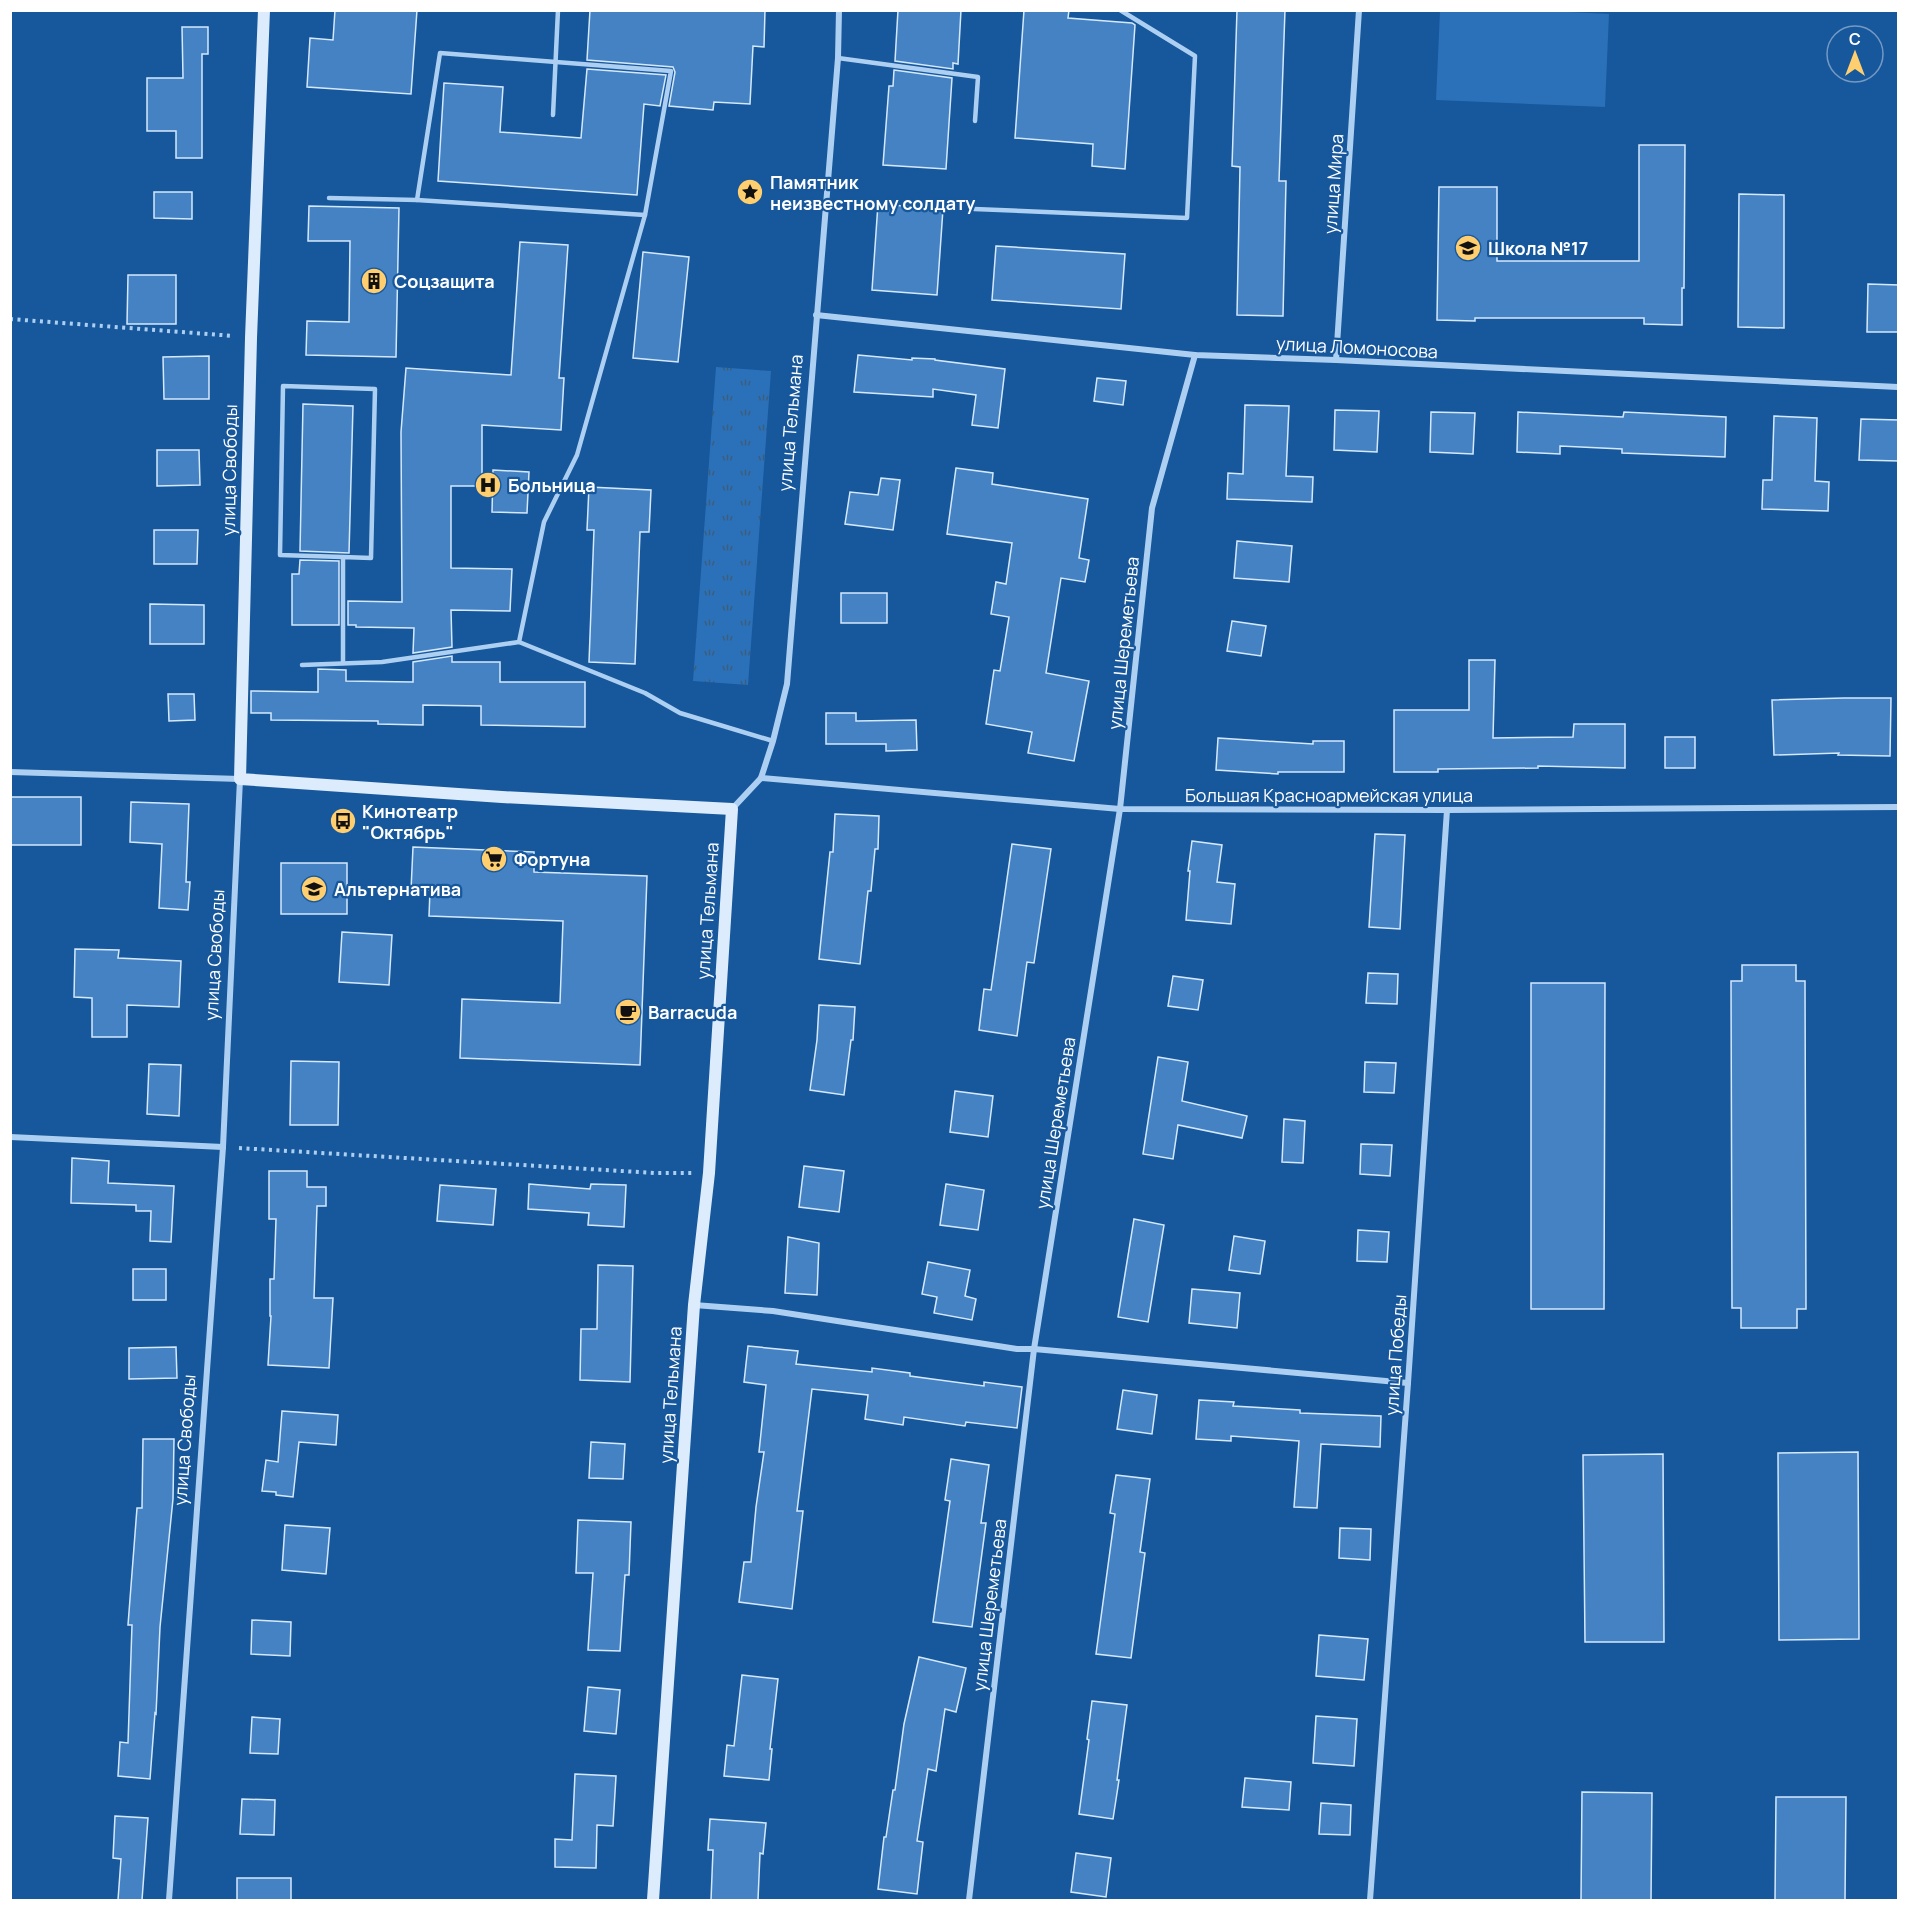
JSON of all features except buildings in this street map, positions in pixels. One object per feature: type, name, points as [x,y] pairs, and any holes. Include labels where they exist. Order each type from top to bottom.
[{"type":"street","name":"улица Свободы","points":[[169,1900],[223,1147],[240,779],[250,338],[264,10]]},
{"type":"street","name":"улица Тельмана","points":[[653,1900],[694,1305],[709,1173],[732,809],[761,778],[787,684],[838,58],[839,10]]},
{"type":"street","name":"улица Мира","points":[[1336,360],[1359,10]]},
{"type":"street","name":"улица Ломоносова","points":[[816,315],[1195,356],[1336,360],[1899,387]]},
{"type":"street","name":"улица Шереметьева","points":[[969,1900],[1034,1349],[1120,809],[1152,508],[1195,356]]},
{"type":"street","points":[[10,772],[240,779],[502,797],[732,809]]},
{"type":"street","name":"Большая Красноармейская улица","points":[[761,778],[1120,809],[1447,810],[1899,807]]},
{"type":"street","name":"улица Победы","points":[[1370,1900],[1447,810]]},
{"type":"street","points":[[10,1137],[223,1147]]},
{"type":"street","points":[[694,1305],[773,1311],[1017,1349],[1408,1383]]},
{"type":"lane","points":[[553,115],[558,10]]},
{"type":"lane","points":[[974,209],[1187,218],[1195,56],[1120,10]]},
{"type":"lane","points":[[417,200],[440,53],[671,71],[645,215],[577,455],[544,522],[519,642]]},
{"type":"lane","points":[[838,58],[978,77],[975,121]]},
{"type":"lane","points":[[329,198],[417,200],[645,215]]},
{"type":"lane","points":[[282,386],[375,389],[371,558],[344,557],[280,555],[282,386]]},
{"type":"lane","points":[[343,663],[344,557]]},
{"type":"lane","points":[[302,665],[382,662],[519,642],[645,693],[680,713],[773,741]]},
{"type":"path","points":[[10,319],[250,338]]},
{"type":"path","points":[[223,1147],[643,1172],[709,1173]]},
{"type":"green space","points":[[1529,10],[1609,14],[1605,107],[1436,100],[1440,11]]},
{"type":"green space","points":[[716,367],[771,371],[748,685],[693,681]]},
{"type":"place","name":"Памятник неизвестному солдату","points":[[750,192]]},
{"type":"place","name":"Школа №17","points":[[1468,248]]},
{"type":"place","name":"Соцзащита","points":[[374,281]]},
{"type":"place","name":"Больница","points":[[488,485]]},
{"type":"place","name":"Кинотеатр \"Октябрь\"","points":[[343,821]]},
{"type":"place","name":"Фортуна","points":[[494,859]]},
{"type":"place","name":"Альтернатива","points":[[314,889]]},
{"type":"place","name":"Barracuda","points":[[628,1012]]}]
